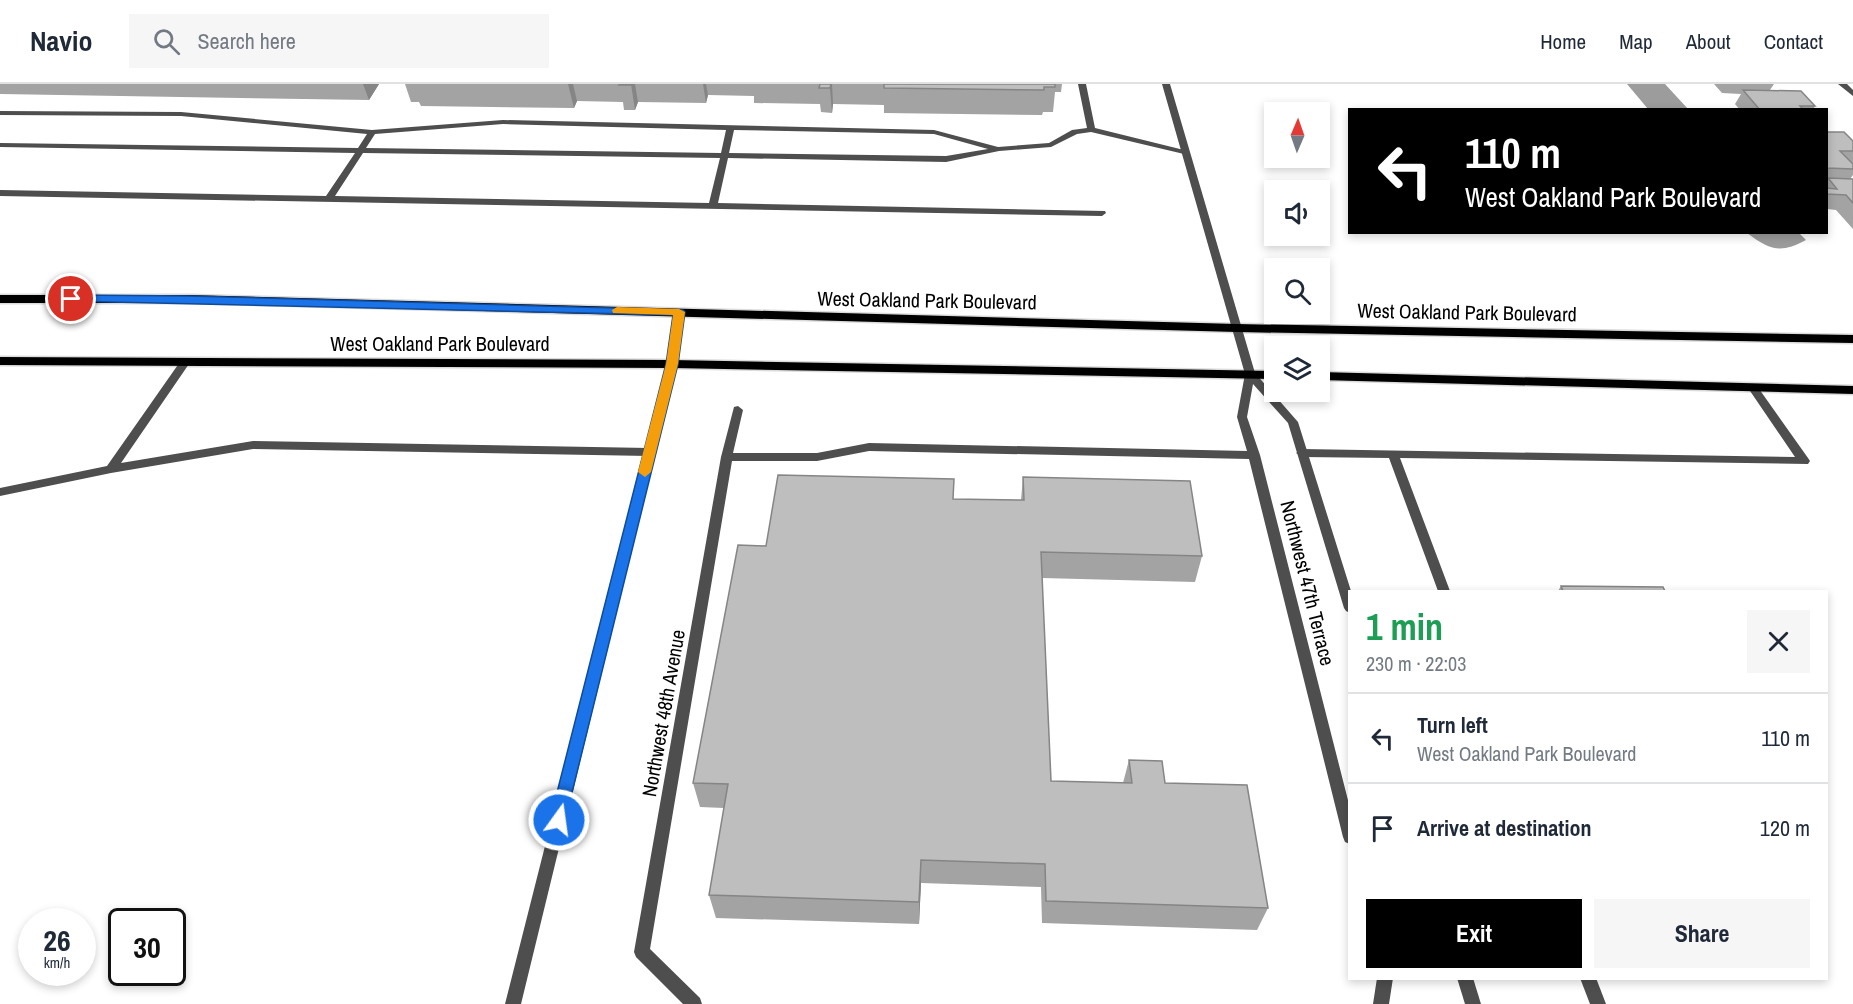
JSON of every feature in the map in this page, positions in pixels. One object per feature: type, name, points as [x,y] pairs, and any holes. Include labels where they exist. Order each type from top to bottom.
[{"type":"main road","name":"West Oakland Park Boulevard","points":[[0,298],[190,299],[1237,328],[1853,339]]},
{"type":"main road","name":"West Oakland Park Boulevard","points":[[0,361],[672,364],[1264,375]]},
{"type":"main road","points":[[1330,376],[1853,390]]},
{"type":"street","points":[[1082,84],[1091,130]]},
{"type":"street","name":"Northwest 47th Terrace","points":[[1166,84],[1250,374],[1293,422],[1348,602]]},
{"type":"street","points":[[1842,84],[1853,94]]},
{"type":"street","points":[[0,113],[181,114],[372,132],[503,122],[934,132],[999,149]]},
{"type":"street","points":[[712,206],[731,127]]},
{"type":"street","points":[[0,145],[946,159],[999,149],[1052,145],[1075,132],[1091,130],[1184,150]]},
{"type":"street","points":[[329,199],[372,132]]},
{"type":"street","points":[[0,193],[1102,213]]},
{"type":"street","points":[[513,1004],[672,364],[679,312]]},
{"type":"street","points":[[111,469],[186,361]]},
{"type":"street","name":"Northwest 47th Terrace","points":[[1250,374],[1242,417],[1254,455],[1348,829]]},
{"type":"street","points":[[1302,453],[1804,461],[1752,388]]},
{"type":"street","name":"Northwest 48th Avenue","points":[[694,1004],[642,952],[727,457],[738,410]]},
{"type":"street","points":[[0,492],[111,469],[253,445],[650,452]]},
{"type":"street","points":[[727,457],[817,457],[869,447],[1254,455]]},
{"type":"street","points":[[1393,454],[1444,590]]},
{"type":"street","points":[[1381,1004],[1385,980]]},
{"type":"street","points":[[1465,980],[1473,1004]]},
{"type":"street","points":[[1589,980],[1598,1004]]},
{"type":"shaded area","points":[[1627,84],[1665,84],[1687,108],[1647,108]]},
{"type":"shaded area","points":[[1748,234],[1800,234],[1806,240],[1782,248],[1762,243]]},
{"type":"building","points":[[820,84],[831,84],[830,88],[819,88]]},
{"type":"building","points":[[884,84],[1055,84],[1055,87],[1044,87],[1044,90],[884,88]]},
{"type":"building","points":[[1743,90],[1801,91],[1815,106],[1800,106],[1802,108],[1758,108]]},
{"type":"building","points":[[1828,132],[1844,132],[1853,141],[1853,151],[1840,151],[1853,164],[1853,169],[1828,168]]},
{"type":"building","points":[[1828,178],[1853,179],[1853,203],[1846,195],[1828,194],[1828,188],[1837,189]]},
{"type":"building","points":[[778,475],[954,479],[953,499],[1024,500],[1023,477],[1190,481],[1202,556],[1041,552],[1051,781],[1132,783],[1129,760],[1162,761],[1165,783],[1247,785],[1268,908],[1046,901],[1045,864],[921,860],[919,902],[709,895],[728,784],[693,783],[738,545],[766,546]]},
{"type":"building","points":[[1561,586],[1663,587],[1664,590],[1563,590]]},
{"type":"slow traffic","points":[[617,310],[679,312],[672,364],[645,472]]},
{"type":"route","points":[[71,299],[190,299],[679,312],[672,364],[559,820]]}]
